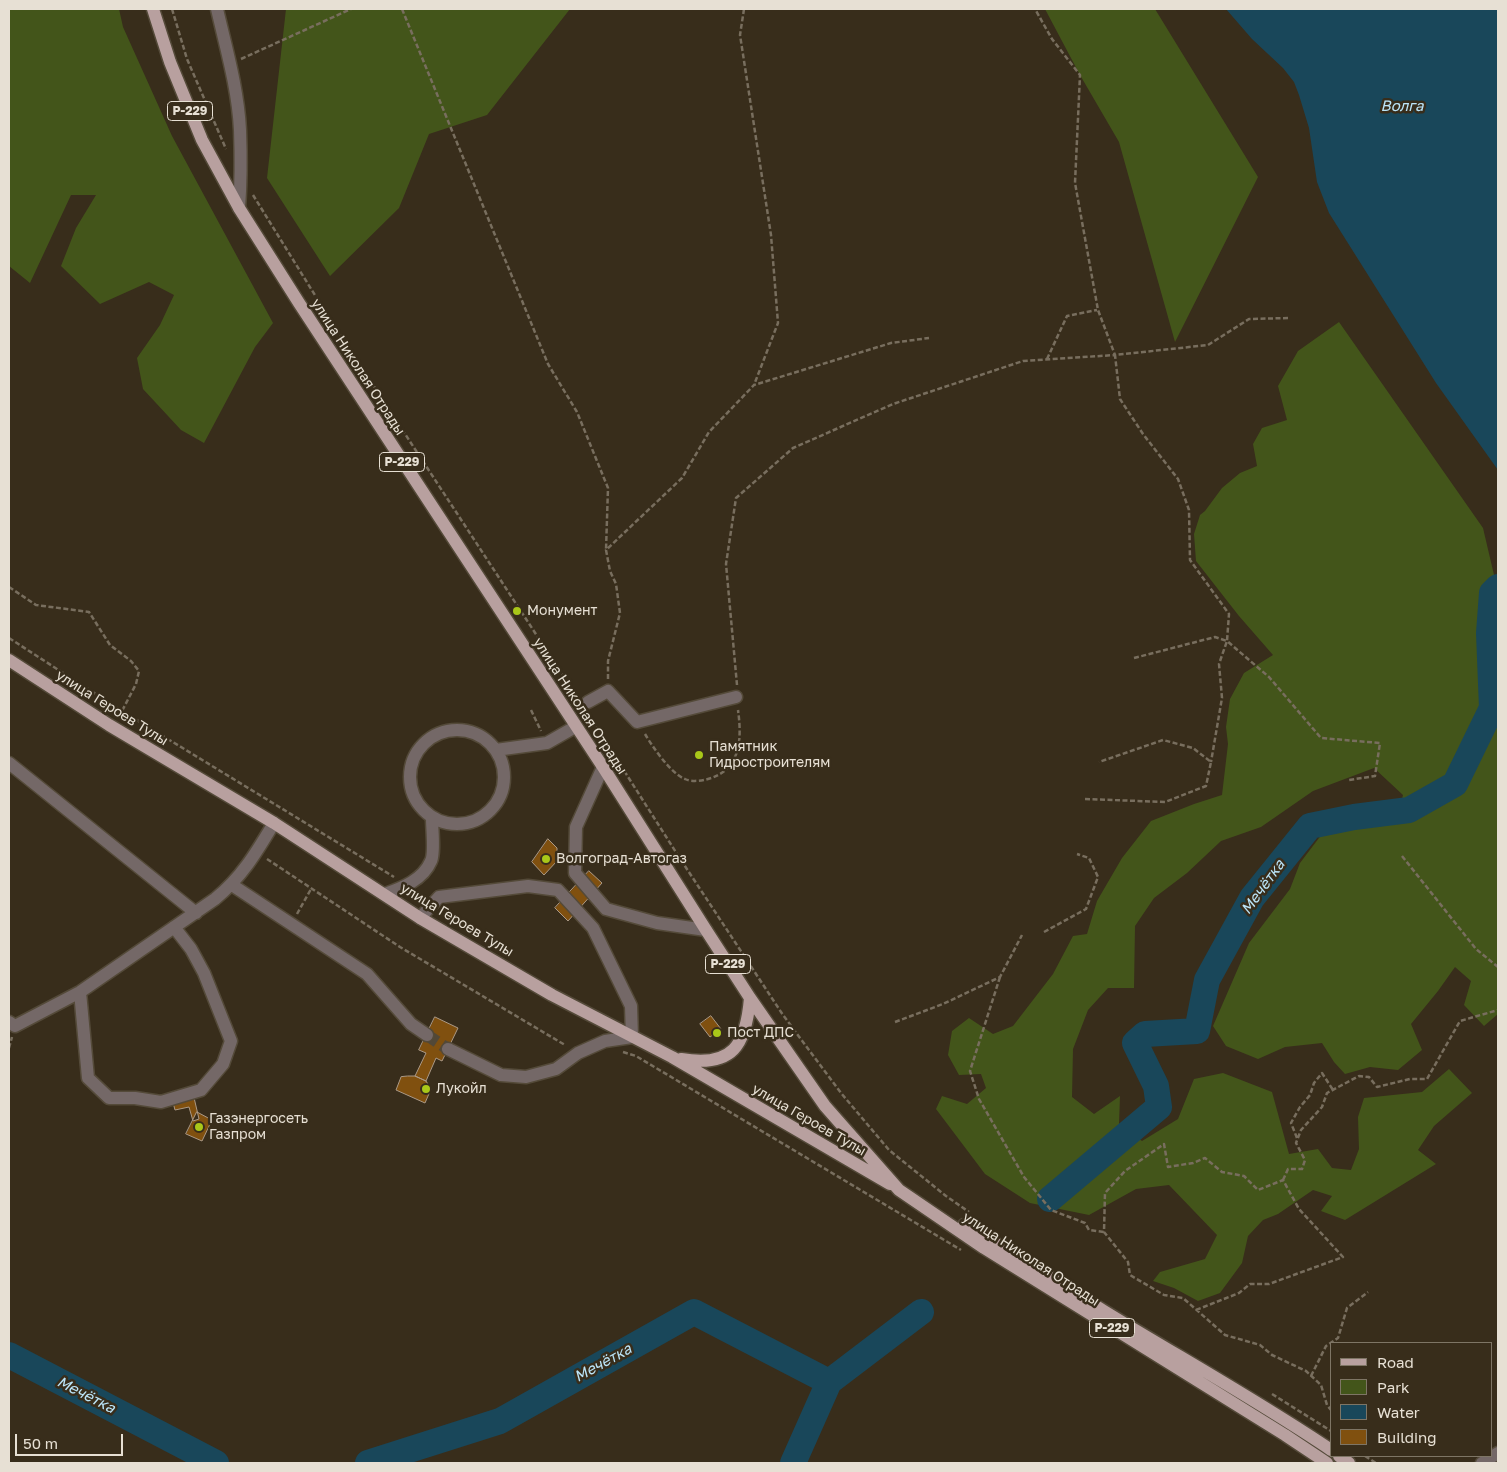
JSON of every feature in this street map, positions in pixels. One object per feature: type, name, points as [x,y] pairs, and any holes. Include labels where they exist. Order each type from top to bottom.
[{"type":"main road","name":"улица Николая Отрады","points":[[153,9],[170,62],[202,140],[239,208],[575,727],[603,767],[750,998],[825,1106],[899,1190],[984,1248],[1327,1463]]},
{"type":"main road","name":"улица Героев Тулы","points":[[9,660],[110,725],[274,824],[420,918],[552,995],[672,1057],[899,1190]]},
{"type":"main road","points":[[672,1057],[697,1062],[712,1060],[734,1050],[742,1040],[746,1029],[750,998]]},
{"type":"main road","name":"улица Николая Отрады","points":[[899,1190],[991,1240],[1292,1424],[1330,1449]]},
{"type":"street","points":[[217,9],[230,63],[240,129],[241,176],[239,208]]},
{"type":"street","points":[[584,705],[608,691],[637,722],[736,697]]},
{"type":"street","points":[[496,750],[547,743],[575,727]]},
{"type":"street","points":[[449,730],[467,730],[484,737],[496,750],[504,767],[504,786],[498,803],[485,816],[468,824],[450,825],[432,818],[419,806],[410,788],[410,769],[418,750],[432,737],[449,730]]},
{"type":"street","points":[[9,763],[196,913]]},
{"type":"street","points":[[603,767],[576,827],[575,874],[606,909],[657,923],[706,930]]},
{"type":"street","points":[[385,894],[407,886],[425,872],[432,860],[432,818]]},
{"type":"street","points":[[9,1022],[15,1026],[80,992],[196,913],[232,885],[257,852],[274,824]]},
{"type":"street","points":[[232,885],[368,974],[411,1024],[426,1035]]},
{"type":"street","points":[[420,918],[438,897],[528,886],[558,890],[593,928],[631,1006],[632,1038],[605,1041],[578,1053],[556,1069],[526,1077],[501,1075],[448,1049]]},
{"type":"street","points":[[80,992],[88,1078],[109,1098],[135,1098],[161,1102],[201,1090],[223,1064],[231,1041],[204,973],[191,949],[174,927]]},
{"type":"path","points":[[172,9],[187,58],[228,152]]},
{"type":"path","points":[[230,63],[261,51],[351,9]]},
{"type":"path","points":[[402,9],[548,364],[577,412],[608,488],[606,550],[610,571],[616,584],[620,613],[608,660],[608,691]]},
{"type":"path","points":[[606,550],[682,478],[709,432],[754,385],[778,323],[771,235],[740,35],[744,9]]},
{"type":"path","points":[[1035,9],[1052,39],[1080,74],[1075,183],[1098,310],[1115,355],[1120,399],[1143,434],[1178,479],[1189,510],[1190,560],[1229,614],[1227,642],[1219,664],[1222,698],[1206,786],[1165,802],[1085,799]]},
{"type":"path","points":[[241,176],[326,313],[584,705],[679,857],[783,1016],[840,1093],[889,1150],[969,1212]]},
{"type":"path","points":[[1047,359],[1067,316],[1098,310]]},
{"type":"path","points":[[637,722],[651,744],[677,774],[686,780],[703,781],[720,776],[733,762],[739,743],[740,725],[736,697],[726,564],[736,498],[793,448],[893,404],[1024,361],[1115,355],[1208,344],[1249,319],[1288,318]]},
{"type":"path","points":[[754,385],[891,343],[929,338]]},
{"type":"path","points":[[9,587],[36,604],[89,612],[110,645],[139,671],[136,684],[122,711]]},
{"type":"path","points":[[1134,658],[1215,637],[1227,642],[1269,677],[1321,738],[1380,743],[1375,776],[1349,780]]},
{"type":"path","points":[[9,638],[122,711],[407,886]]},
{"type":"path","points":[[531,710],[547,743]]},
{"type":"path","points":[[1099,762],[1163,740],[1193,748],[1211,762]]},
{"type":"path","points":[[257,852],[400,947],[578,1053]]},
{"type":"path","points":[[1044,932],[1086,909],[1098,877],[1089,858],[1076,854]]},
{"type":"path","points":[[1402,856],[1476,949],[1498,967]]},
{"type":"path","points":[[291,923],[311,889]]},
{"type":"path","points":[[1022,935],[1000,977],[970,1071],[979,1099],[1024,1177],[1051,1210],[1085,1223],[1090,1230],[1104,1232]]},
{"type":"path","points":[[895,1022],[943,1004],[1000,977]]},
{"type":"path","points":[[1330,1409],[1327,1406],[1321,1385],[1306,1370],[1272,1355],[1260,1345],[1225,1335],[1183,1298],[1164,1295],[1130,1275],[1128,1262],[1104,1232],[1105,1193],[1124,1171],[1164,1144],[1168,1167],[1193,1163],[1206,1158],[1222,1172],[1244,1176],[1258,1190],[1283,1180],[1288,1169],[1302,1169],[1305,1160],[1296,1143],[1301,1130],[1322,1106],[1328,1093],[1359,1076],[1369,1077],[1377,1087],[1410,1079],[1427,1079],[1460,1021],[1498,1010]]},
{"type":"path","points":[[619,1052],[636,1056],[961,1250]]},
{"type":"path","points":[[1298,1139],[1291,1123],[1310,1096],[1314,1083],[1322,1074],[1333,1090]]},
{"type":"path","points":[[1196,1310],[1239,1293],[1250,1284],[1269,1284],[1343,1257],[1299,1208],[1283,1180]]},
{"type":"path","points":[[1332,1342],[1338,1338],[1347,1308],[1368,1292]]},
{"type":"path","points":[[1311,1376],[1326,1346],[1330,1343]]},
{"type":"path","points":[[1268,1392],[1330,1430]]},
{"type":"path","points":[[1367,1457],[1376,1463],[1370,1457]]},
{"type":"green space","points":[[9,9],[119,9],[123,27],[172,136],[273,323],[255,347],[204,443],[181,430],[143,389],[137,358],[160,325],[174,295],[149,282],[100,304],[61,266],[76,228],[96,195],[71,195],[30,283],[9,266]]},
{"type":"green space","points":[[286,9],[570,9],[487,115],[429,134],[399,208],[330,276],[267,178]]},
{"type":"green space","points":[[1045,9],[1155,9],[1258,177],[1175,342],[1119,142],[1080,75]]},
{"type":"green space","points":[[1339,322],[1483,528],[1498,592],[1498,1014],[1484,1026],[1464,1005],[1471,981],[1455,967],[1411,1024],[1422,1050],[1398,1070],[1370,1067],[1345,1074],[1334,1062],[1322,1043],[1285,1047],[1258,1059],[1226,1046],[1213,1026],[1249,943],[1290,889],[1300,863],[1322,834],[1357,825],[1396,823],[1403,795],[1374,768],[1313,791],[1261,827],[1221,841],[1187,873],[1154,898],[1135,926],[1134,988],[1108,988],[1088,1010],[1073,1049],[1072,1097],[1094,1114],[1120,1096],[1119,1124],[1142,1141],[1178,1119],[1194,1079],[1223,1073],[1272,1092],[1289,1154],[1318,1149],[1332,1168],[1351,1170],[1359,1149],[1358,1117],[1364,1098],[1422,1092],[1449,1069],[1472,1093],[1434,1126],[1418,1150],[1436,1164],[1345,1220],[1321,1211],[1332,1196],[1313,1190],[1278,1214],[1263,1220],[1248,1236],[1242,1263],[1220,1293],[1198,1301],[1174,1288],[1153,1281],[1160,1272],[1205,1259],[1217,1235],[1169,1185],[1136,1189],[1089,1215],[1030,1203],[985,1174],[936,1109],[942,1096],[967,1104],[986,1088],[981,1074],[959,1075],[948,1055],[952,1031],[969,1018],[993,1034],[1013,1026],[1053,974],[1073,936],[1087,934],[1097,901],[1122,858],[1151,821],[1222,795],[1228,744],[1226,727],[1230,699],[1244,673],[1273,655],[1239,616],[1196,561],[1194,534],[1200,515],[1222,488],[1240,473],[1257,466],[1253,444],[1262,428],[1287,420],[1278,386],[1298,351]]},
{"type":"water","name":"Волга","points":[[1226,9],[1498,9],[1498,470],[1436,383],[1329,213],[1317,182],[1309,128],[1294,82]]},
{"type":"building","points":[[548,839],[557,848],[557,861],[544,875],[532,862]]},
{"type":"building","points":[[589,871],[602,883],[568,921],[555,908]]},
{"type":"building","points":[[711,1016],[721,1029],[710,1037],[700,1024]]},
{"type":"building","points":[[435,1017],[458,1028],[442,1061],[436,1058],[426,1081],[415,1076],[426,1053],[419,1050]]},
{"type":"building","points":[[415,1076],[426,1081],[431,1089],[425,1103],[396,1090],[401,1077]]},
{"type":"building","points":[[192,1089],[199,1119],[193,1121],[189,1107],[175,1110],[171,1095]]},
{"type":"building","points":[[197,1112],[212,1120],[202,1141],[186,1134]]},
{"type":"waterway","name":"Мечётка","points":[[1050,1199],[1159,1107],[1156,1086],[1135,1043],[1145,1034],[1197,1031],[1207,980],[1252,898],[1310,826],[1354,817],[1409,810],[1455,784],[1492,708],[1489,633],[1492,593],[1498,587]]},
{"type":"waterway","name":"Мечётка","points":[[368,1463],[500,1421],[694,1312],[829,1382]]},
{"type":"waterway","name":"Мечётка","points":[[793,1463],[829,1382],[921,1312]]},
{"type":"waterway","name":"Мечётка","points":[[9,1355],[216,1463]]},
{"type":"tunnel","points":[[427,1035],[448,1049]]},
{"type":"place","name":"Монумент","points":[[517,611]]},
{"type":"place","name":"Памятник Гидростроителям","points":[[699,755]]},
{"type":"place","name":"Волгоград-Автогаз","points":[[546,859]]},
{"type":"place","name":"Пост ДПС","points":[[717,1033]]},
{"type":"place","name":"Лукойл","points":[[426,1089]]},
{"type":"place","name":"Газэнергосеть Газпром","points":[[199,1127]]}]
